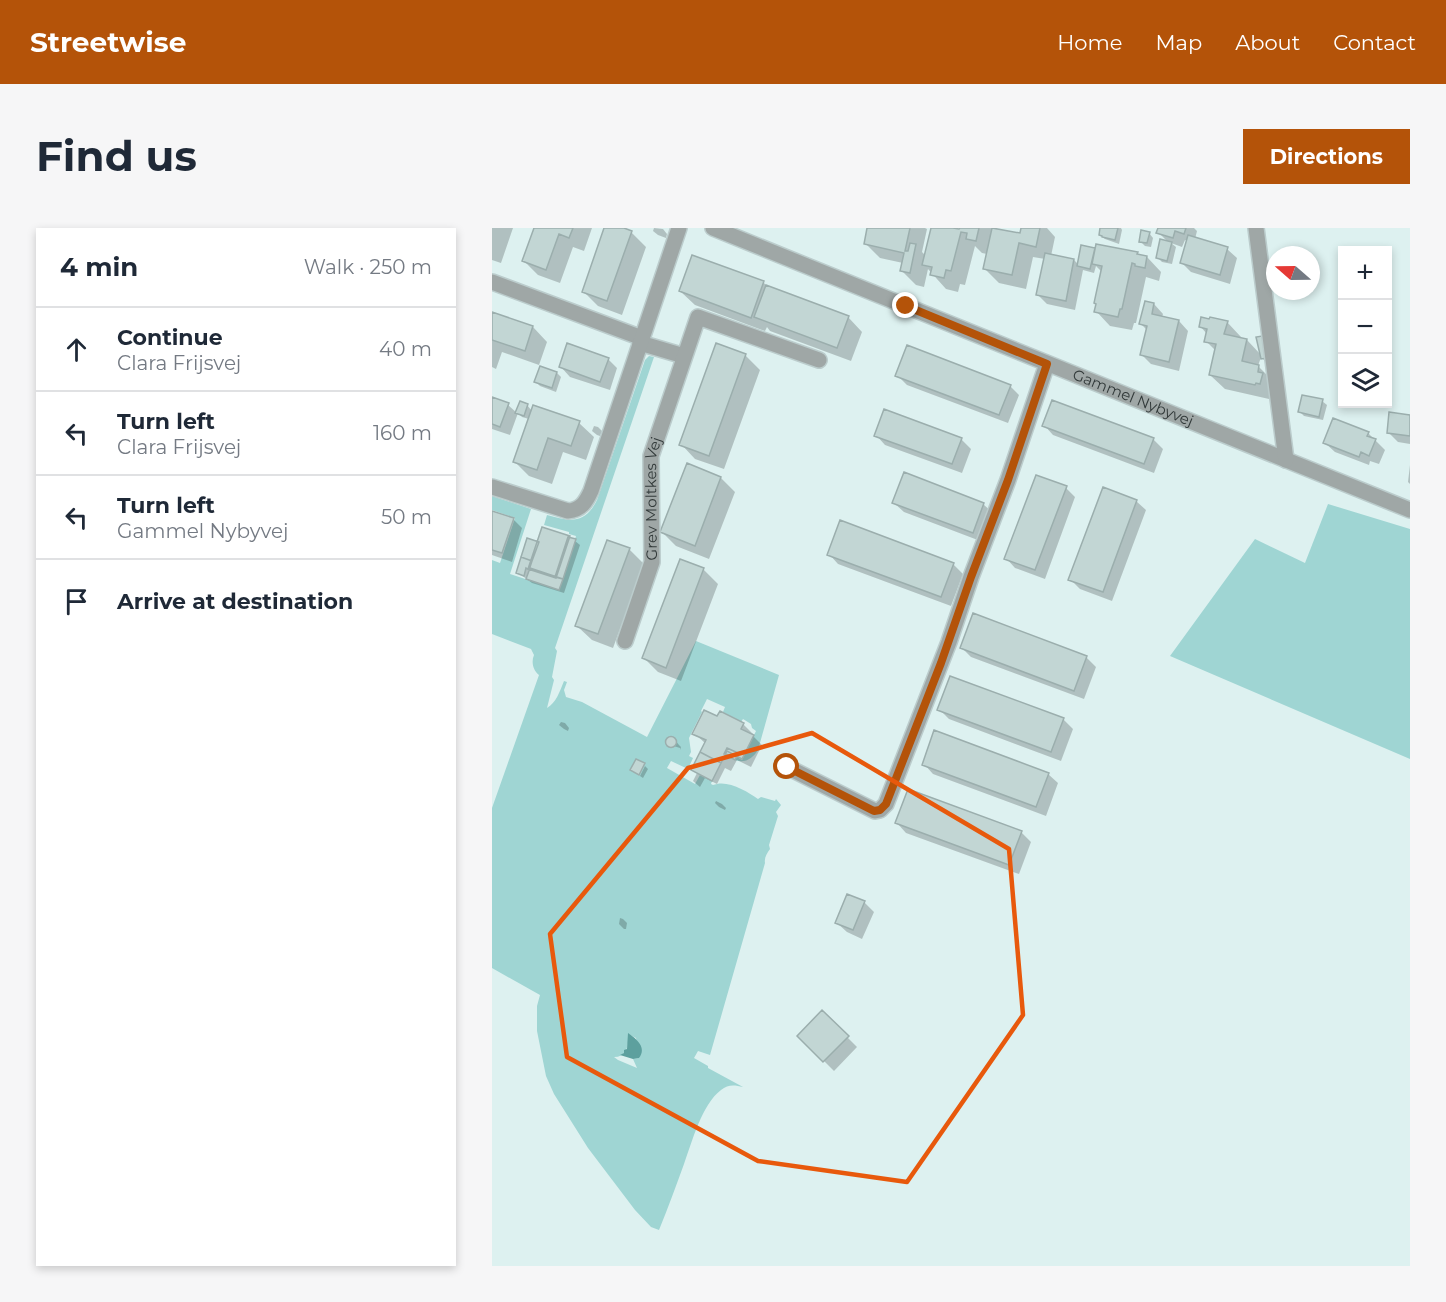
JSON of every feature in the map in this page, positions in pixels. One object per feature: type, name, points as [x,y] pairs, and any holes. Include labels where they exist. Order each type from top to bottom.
[{"type":"street","points":[[492,487],[562,510],[573,511],[582,507],[586,502],[679,228]]},
{"type":"street","name":"Gammel Nybyvej","points":[[713,228],[1410,510]]},
{"type":"street","points":[[1256,228],[1286,460]]},
{"type":"street","points":[[492,282],[684,356]]},
{"type":"street","name":"Grev Moltkes Vej","points":[[625,641],[652,562],[651,456],[698,317],[819,360]]},
{"type":"street","points":[[787,767],[874,811],[880,810],[886,804],[1008,480],[1047,364]]},
{"type":"highlighted area","points":[[812,733],[1009,849],[1023,1015],[907,1182],[758,1161],[567,1057],[550,934],[688,768]]},
{"type":"shaded area","points":[[649,356],[654,357],[555,648],[557,651],[552,677],[554,680],[547,708],[555,700],[564,681],[567,682],[564,690],[566,697],[582,702],[647,737],[696,641],[779,675],[758,750],[751,758],[745,761],[735,760],[737,757],[742,760],[756,731],[751,724],[743,719],[741,722],[723,712],[725,707],[707,699],[689,738],[691,752],[689,756],[693,758],[688,769],[671,761],[667,768],[695,784],[700,775],[712,781],[713,785],[730,785],[743,789],[758,799],[761,797],[775,801],[776,799],[781,805],[776,812],[778,816],[769,845],[770,849],[765,857],[710,1055],[698,1051],[694,1058],[743,1087],[734,1085],[726,1087],[708,1104],[698,1124],[659,1230],[651,1227],[635,1210],[588,1148],[554,1094],[546,1076],[537,1031],[537,1006],[540,995],[492,968],[492,808],[539,675],[533,666],[534,655],[531,649],[492,634],[492,560],[500,563],[515,518],[492,510],[492,496],[531,509],[510,574],[559,590],[576,536],[544,525],[547,515],[570,520],[582,517],[592,508],[597,500],[645,360]],"holes":[[[628,1034],[636,1038],[639,1058],[633,1059],[637,1068],[614,1057],[622,1055],[626,1050]]]},
{"type":"shaded area","points":[[1328,504],[1410,529],[1410,759],[1170,656],[1255,539],[1305,563]]},
{"type":"shaded area","points":[[628,1033],[638,1041],[641,1047],[639,1058],[633,1059],[620,1055],[627,1049]]},
{"type":"building","points":[[534,228],[573,228],[569,238],[559,234],[546,270],[522,261]]},
{"type":"building","points":[[604,228],[624,228],[632,231],[607,301],[582,292]]},
{"type":"building","points":[[867,228],[910,228],[905,251],[908,251],[910,243],[916,244],[910,273],[900,271],[904,253],[864,244]]},
{"type":"building","points":[[931,228],[979,228],[976,241],[966,239],[967,233],[961,232],[951,271],[946,270],[944,278],[930,275],[932,267],[922,265]]},
{"type":"building","points":[[992,228],[1020,233],[1021,228],[1040,228],[1036,247],[1019,243],[1012,275],[983,269]]},
{"type":"building","points":[[1100,228],[1118,228],[1115,240],[1099,235]]},
{"type":"building","points":[[1158,228],[1186,228],[1184,234],[1175,231],[1173,238],[1156,233]]},
{"type":"building","points":[[1141,230],[1150,232],[1147,243],[1139,242]]},
{"type":"building","points":[[1188,235],[1228,247],[1220,275],[1180,263]]},
{"type":"building","points":[[1160,239],[1172,242],[1167,261],[1156,258]]},
{"type":"building","points":[[1096,244],[1138,252],[1137,254],[1147,256],[1145,268],[1132,263],[1122,309],[1118,317],[1094,312],[1102,266],[1092,264]]},
{"type":"building","points":[[1081,245],[1095,248],[1090,269],[1077,266]]},
{"type":"building","points":[[1045,253],[1074,259],[1066,301],[1036,295]]},
{"type":"building","points":[[692,255],[764,281],[751,318],[679,291]]},
{"type":"building","points":[[766,285],[849,316],[837,348],[754,317]]},
{"type":"building","points":[[1145,301],[1154,303],[1152,314],[1179,320],[1169,362],[1140,355],[1147,326],[1139,324]]},
{"type":"building","points":[[492,312],[533,326],[525,351],[492,340]]},
{"type":"building","points":[[1201,317],[1228,321],[1224,334],[1247,339],[1242,361],[1259,365],[1258,372],[1263,373],[1260,384],[1255,385],[1209,375],[1216,344],[1204,342],[1207,329],[1199,327]]},
{"type":"building","points":[[1262,336],[1268,358],[1261,359],[1256,337]]},
{"type":"building","points":[[567,343],[609,358],[600,382],[559,367]]},
{"type":"building","points":[[716,343],[746,354],[709,456],[679,445]]},
{"type":"building","points":[[907,345],[1011,385],[999,415],[895,376]]},
{"type":"building","points":[[540,366],[557,372],[552,388],[534,382]]},
{"type":"building","points":[[1302,395],[1323,399],[1319,417],[1298,412]]},
{"type":"building","points":[[492,397],[509,403],[500,427],[492,424]]},
{"type":"building","points":[[1052,400],[1154,438],[1144,464],[1042,426]]},
{"type":"building","points":[[520,401],[528,404],[524,416],[515,413]]},
{"type":"building","points":[[533,405],[580,421],[571,446],[548,438],[537,470],[513,462]]},
{"type":"building","points":[[884,409],[962,438],[952,464],[874,436]]},
{"type":"building","points":[[1389,412],[1410,415],[1410,436],[1387,433]]},
{"type":"building","points":[[1333,418],[1369,432],[1367,436],[1376,439],[1369,456],[1361,452],[1359,457],[1323,443]]},
{"type":"building","points":[[687,463],[721,477],[695,546],[660,532]]},
{"type":"building","points":[[904,472],[984,503],[973,533],[892,503]]},
{"type":"building","points":[[1036,475],[1067,486],[1035,570],[1004,559]]},
{"type":"building","points":[[1103,487],[1137,500],[1103,592],[1068,580]]},
{"type":"building","points":[[492,511],[514,518],[502,553],[492,550]]},
{"type":"building","points":[[840,520],[954,563],[941,597],[827,555]]},
{"type":"building","points":[[542,527],[570,536],[556,578],[528,569]]},
{"type":"building","points":[[568,537],[576,539],[563,579],[555,577]]},
{"type":"building","points":[[527,538],[539,542],[532,561],[521,557]]},
{"type":"building","points":[[607,540],[630,548],[598,634],[575,626]]},
{"type":"building","points":[[521,557],[532,561],[529,570],[526,568],[524,576],[516,573]]},
{"type":"building","points":[[680,559],[704,568],[666,668],[642,658]]},
{"type":"building","points":[[530,568],[563,579],[559,590],[526,579]]},
{"type":"building","points":[[973,613],[1087,656],[1074,691],[960,648]]},
{"type":"building","points":[[950,676],[1064,718],[1051,752],[937,710]]},
{"type":"building","points":[[704,710],[717,716],[720,711],[744,723],[741,729],[754,735],[742,759],[727,751],[721,763],[700,752],[706,740],[692,734]]},
{"type":"building","points":[[934,730],[1049,773],[1036,807],[922,765]]},
{"type":"building","points":[[671,736],[677,742],[671,748],[665,742]]},
{"type":"building","points":[[727,748],[738,753],[735,760],[730,755],[724,754]]},
{"type":"building","points":[[700,752],[721,763],[712,781],[691,770]]},
{"type":"building","points":[[636,759],[645,763],[639,775],[630,770]]},
{"type":"building","points":[[908,789],[1022,831],[1009,865],[895,823]]},
{"type":"building","points":[[847,894],[865,901],[853,930],[835,923]]},
{"type":"building","points":[[822,1010],[849,1036],[823,1062],[797,1036]]},
{"type":"route","points":[[787,767],[874,811],[880,810],[886,804],[1008,480],[1047,364],[906,306]]}]
